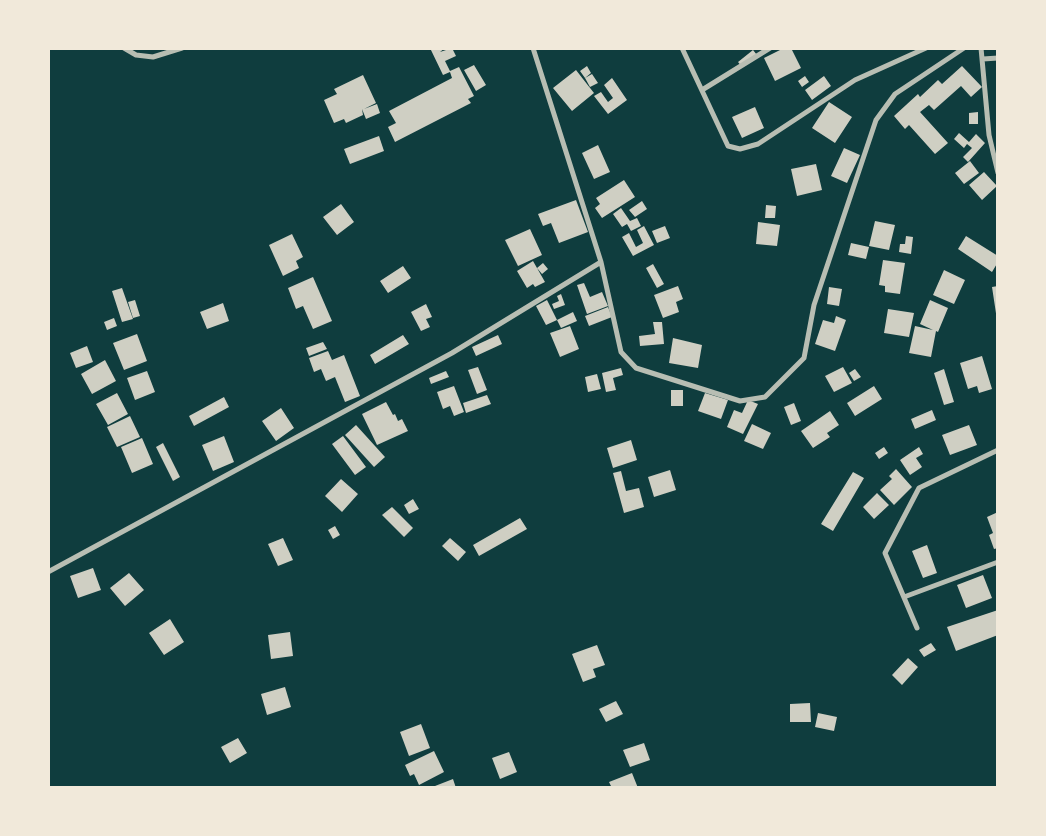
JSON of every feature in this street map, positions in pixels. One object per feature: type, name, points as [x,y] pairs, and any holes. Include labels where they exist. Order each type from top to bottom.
[{"type":"street","points":[[124,48],[136,55],[153,57],[182,48]]},
{"type":"street","points":[[533,48],[601,262],[621,352],[636,368],[740,401],[765,397],[804,358],[814,305],[876,120],[895,94],[964,48]]},
{"type":"street","points":[[682,48],[728,146],[740,149],[759,144],[855,80],[926,48]]},
{"type":"street","points":[[702,90],[770,48]]},
{"type":"street","points":[[981,48],[989,135],[998,173]]},
{"type":"street","points":[[983,58],[998,58]]},
{"type":"street","points":[[989,135],[998,133]]},
{"type":"street","points":[[48,572],[452,353],[601,262]]},
{"type":"street","points":[[917,628],[885,553],[919,488],[998,450]]},
{"type":"street","points":[[903,597],[998,562]]},
{"type":"building","points":[[430,48],[445,48],[440,52],[452,48],[456,56],[445,61],[450,71],[459,67],[474,96],[468,99],[471,103],[395,142],[388,127],[396,123],[389,111],[452,78],[450,72],[443,75]]},
{"type":"building","points":[[784,48],[791,48],[801,68],[775,81],[764,58]]},
{"type":"building","points":[[753,50],[757,55],[742,67],[738,62]]},
{"type":"building","points":[[474,65],[486,85],[476,91],[464,70]]},
{"type":"building","points":[[587,66],[591,73],[585,78],[580,71]]},
{"type":"building","points":[[962,66],[982,87],[971,97],[961,86],[934,110],[929,105],[920,112],[948,143],[935,154],[909,125],[905,129],[894,116],[918,94],[920,97],[938,80],[942,84]]},
{"type":"building","points":[[576,70],[594,93],[572,111],[553,88]]},
{"type":"building","points":[[592,74],[598,83],[590,87],[585,78]]},
{"type":"building","points":[[363,75],[376,103],[364,109],[377,104],[380,113],[366,119],[362,109],[363,115],[346,123],[344,119],[334,123],[324,100],[337,94],[334,89]]},
{"type":"building","points":[[805,76],[809,82],[802,87],[798,81]]},
{"type":"building","points":[[824,76],[831,86],[812,100],[805,90]]},
{"type":"building","points":[[612,78],[627,100],[608,114],[594,96],[601,92],[608,102],[613,98],[604,85]]},
{"type":"building","points":[[829,102],[852,117],[835,143],[812,128]]},
{"type":"building","points":[[755,107],[764,128],[742,138],[732,117]]},
{"type":"building","points":[[978,112],[978,124],[969,124],[969,113]]},
{"type":"building","points":[[959,133],[969,142],[976,134],[985,143],[968,162],[963,157],[972,148],[967,144],[964,148],[954,139]]},
{"type":"building","points":[[379,136],[384,151],[350,164],[344,149]]},
{"type":"building","points":[[598,145],[610,172],[594,179],[582,153]]},
{"type":"building","points":[[844,148],[860,155],[847,183],[831,176]]},
{"type":"building","points":[[970,161],[979,173],[964,184],[955,173]]},
{"type":"building","points":[[816,164],[822,190],[797,196],[791,169]]},
{"type":"building","points":[[984,172],[997,186],[982,200],[969,185]]},
{"type":"building","points":[[624,180],[635,197],[602,218],[595,208],[600,204],[596,198]]},
{"type":"building","points":[[576,200],[588,232],[559,243],[551,223],[543,226],[538,214]]},
{"type":"building","points":[[642,201],[647,209],[635,217],[629,210]]},
{"type":"building","points":[[341,204],[354,222],[337,235],[323,217]]},
{"type":"building","points":[[766,205],[776,206],[775,218],[765,218]]},
{"type":"building","points":[[621,208],[630,221],[637,218],[641,226],[631,231],[627,224],[622,227],[613,214]]},
{"type":"building","points":[[875,221],[895,225],[889,250],[869,246]]},
{"type":"building","points":[[758,222],[780,225],[777,246],[756,244]]},
{"type":"building","points":[[644,226],[654,245],[633,256],[622,237],[629,233],[636,247],[643,243],[637,230]]},
{"type":"building","points":[[665,226],[670,238],[657,243],[652,231]]},
{"type":"building","points":[[530,229],[542,255],[518,266],[505,240]]},
{"type":"building","points":[[292,234],[303,257],[296,261],[299,268],[283,276],[269,245]]},
{"type":"building","points":[[906,236],[913,237],[911,254],[899,252],[900,244],[905,244]]},
{"type":"building","points":[[966,236],[998,256],[998,262],[992,272],[958,249]]},
{"type":"building","points":[[851,243],[869,247],[866,259],[848,255]]},
{"type":"building","points":[[883,260],[905,263],[900,294],[885,292],[885,286],[879,285]]},
{"type":"building","points":[[533,261],[545,282],[535,287],[533,284],[527,288],[517,271]]},
{"type":"building","points":[[543,263],[548,269],[542,274],[537,268]]},
{"type":"building","points":[[653,264],[664,284],[657,288],[646,268]]},
{"type":"building","points":[[403,266],[411,278],[388,293],[380,281]]},
{"type":"building","points":[[944,270],[965,280],[954,304],[933,295]]},
{"type":"building","points":[[313,277],[332,321],[313,329],[303,306],[296,309],[288,288]]},
{"type":"building","points":[[584,283],[590,297],[602,292],[608,306],[587,314],[577,285]]},
{"type":"building","points":[[678,286],[683,299],[676,302],[679,312],[663,318],[654,295]]},
{"type":"building","points":[[998,286],[998,320],[997,320],[992,287]]},
{"type":"building","points":[[829,287],[842,289],[839,306],[827,304]]},
{"type":"building","points":[[122,288],[133,319],[122,322],[112,291]]},
{"type":"building","points":[[561,294],[565,305],[554,309],[552,304],[559,301],[557,296]]},
{"type":"building","points":[[135,300],[140,316],[133,318],[128,302]]},
{"type":"building","points":[[547,300],[557,320],[546,325],[536,306]]},
{"type":"building","points":[[930,300],[948,308],[938,332],[936,331],[931,357],[909,353],[915,326],[933,330],[920,324]]},
{"type":"building","points":[[223,303],[229,321],[207,329],[200,312]]},
{"type":"building","points":[[426,304],[432,317],[426,319],[430,327],[421,331],[411,312]]},
{"type":"building","points":[[608,307],[612,317],[589,326],[585,316]]},
{"type":"building","points":[[888,309],[914,313],[909,337],[884,333]]},
{"type":"building","points":[[573,312],[577,321],[561,328],[557,320]]},
{"type":"building","points":[[836,316],[846,320],[835,351],[815,344],[823,320],[834,323]]},
{"type":"building","points":[[114,318],[117,326],[107,330],[104,322]]},
{"type":"building","points":[[653,322],[662,322],[664,344],[640,346],[639,336],[655,334]]},
{"type":"building","points":[[570,326],[579,349],[560,357],[550,333]]},
{"type":"building","points":[[137,334],[147,361],[124,370],[113,343]]},
{"type":"building","points":[[403,335],[409,344],[375,364],[370,355]]},
{"type":"building","points":[[498,335],[502,344],[476,356],[472,347]]},
{"type":"building","points":[[673,338],[702,345],[698,368],[669,363]]},
{"type":"building","points":[[323,342],[327,349],[309,356],[306,348]]},
{"type":"building","points":[[87,346],[93,362],[76,368],[70,353]]},
{"type":"building","points":[[328,351],[332,360],[344,355],[360,396],[345,402],[335,377],[326,381],[321,369],[314,372],[309,358]]},
{"type":"building","points":[[982,356],[992,389],[979,393],[977,386],[968,389],[960,363]]},
{"type":"building","points":[[105,360],[116,381],[92,394],[81,374]]},
{"type":"building","points":[[478,367],[487,390],[477,394],[468,370]]},
{"type":"building","points":[[843,367],[852,383],[834,392],[825,376]]},
{"type":"building","points":[[621,368],[623,375],[613,378],[616,390],[606,392],[602,373]]},
{"type":"building","points":[[855,369],[861,377],[854,381],[849,373]]},
{"type":"building","points":[[944,369],[954,402],[944,405],[934,373]]},
{"type":"building","points":[[147,371],[155,392],[135,400],[127,378]]},
{"type":"building","points":[[446,371],[449,377],[431,384],[429,378]]},
{"type":"building","points":[[597,374],[601,389],[588,392],[585,377]]},
{"type":"building","points":[[454,386],[464,412],[454,416],[450,406],[443,409],[437,392]]},
{"type":"building","points":[[874,386],[882,399],[855,416],[847,403]]},
{"type":"building","points":[[671,390],[683,390],[683,406],[671,406]]},
{"type":"building","points":[[117,393],[128,414],[108,425],[96,404]]},
{"type":"building","points":[[705,393],[728,400],[721,419],[698,411]]},
{"type":"building","points":[[487,395],[491,404],[466,413],[463,403]]},
{"type":"building","points":[[224,397],[229,407],[194,426],[189,416]]},
{"type":"building","points":[[748,400],[758,404],[743,434],[727,427],[734,410],[742,413]]},
{"type":"building","points":[[386,402],[398,421],[402,419],[408,431],[377,445],[362,414]]},
{"type":"building","points":[[794,403],[801,421],[791,425],[784,407]]},
{"type":"building","points":[[281,408],[294,428],[276,441],[262,421]]},
{"type":"building","points":[[932,410],[936,420],[915,429],[911,419]]},
{"type":"building","points":[[830,411],[839,425],[827,433],[830,437],[813,448],[801,431]]},
{"type":"building","points":[[130,416],[140,437],[117,447],[107,427]]},
{"type":"building","points":[[752,424],[771,433],[763,449],[744,441]]},
{"type":"building","points":[[356,425],[385,457],[374,467],[345,435]]},
{"type":"building","points":[[969,425],[977,445],[950,455],[942,435]]},
{"type":"building","points":[[224,436],[234,462],[213,471],[202,445]]},
{"type":"building","points":[[343,436],[366,467],[355,475],[332,444]]},
{"type":"building","points":[[142,438],[153,464],[132,473],[121,447]]},
{"type":"building","points":[[631,440],[637,460],[613,468],[607,448]]},
{"type":"building","points":[[163,443],[180,477],[173,481],[156,447]]},
{"type":"building","points":[[884,447],[888,453],[879,459],[875,453]]},
{"type":"building","points":[[919,447],[923,454],[916,458],[922,467],[910,475],[900,460]]},
{"type":"building","points":[[896,469],[912,487],[894,505],[880,490],[892,479],[889,476]]},
{"type":"building","points":[[670,470],[676,490],[654,497],[648,477]]},
{"type":"building","points":[[621,471],[626,491],[639,488],[644,507],[624,513],[613,473]]},
{"type":"building","points":[[853,472],[864,478],[833,531],[821,524]]},
{"type":"building","points":[[341,479],[358,494],[342,512],[325,496]]},
{"type":"building","points":[[877,493],[889,505],[874,519],[863,507]]},
{"type":"building","points":[[413,499],[419,509],[409,514],[404,505]]},
{"type":"building","points":[[392,507],[413,528],[404,537],[382,515]]},
{"type":"building","points":[[998,512],[998,548],[994,549],[989,535],[993,533],[987,517]]},
{"type":"building","points":[[520,518],[527,529],[479,556],[473,545]]},
{"type":"building","points":[[335,526],[340,535],[333,539],[328,530]]},
{"type":"building","points":[[283,538],[293,560],[278,566],[268,544]]},
{"type":"building","points":[[450,538],[466,552],[458,561],[442,546]]},
{"type":"building","points":[[927,545],[937,573],[923,578],[912,551]]},
{"type":"building","points":[[93,568],[101,590],[78,598],[70,576]]},
{"type":"building","points":[[129,573],[144,590],[125,606],[110,588]]},
{"type":"building","points":[[983,575],[992,598],[966,608],[957,585]]},
{"type":"building","points":[[998,610],[998,635],[956,651],[947,627]]},
{"type":"building","points":[[170,619],[184,642],[164,655],[149,633]]},
{"type":"building","points":[[290,632],[293,656],[271,659],[268,635]]},
{"type":"building","points":[[931,643],[936,650],[924,657],[919,650]]},
{"type":"building","points":[[597,645],[605,665],[593,669],[596,677],[583,682],[572,654]]},
{"type":"building","points":[[908,658],[918,667],[902,685],[892,675]]},
{"type":"building","points":[[285,687],[291,707],[267,715],[261,694]]},
{"type":"building","points":[[616,701],[623,714],[606,722],[599,709]]},
{"type":"building","points":[[810,703],[811,722],[790,722],[790,704]]},
{"type":"building","points":[[818,713],[837,717],[834,731],[815,727]]},
{"type":"building","points":[[421,724],[430,748],[409,756],[400,732]]},
{"type":"building","points":[[238,738],[247,753],[230,763],[221,747]]},
{"type":"building","points":[[644,743],[650,760],[630,767],[623,750]]},
{"type":"building","points":[[434,751],[444,772],[419,785],[414,774],[410,776],[405,765]]},
{"type":"building","points":[[509,752],[517,772],[500,779],[492,758]]},
{"type":"building","points":[[632,773],[638,788],[612,788],[609,782]]},
{"type":"building","points":[[453,779],[456,788],[436,788],[435,786]]}]
